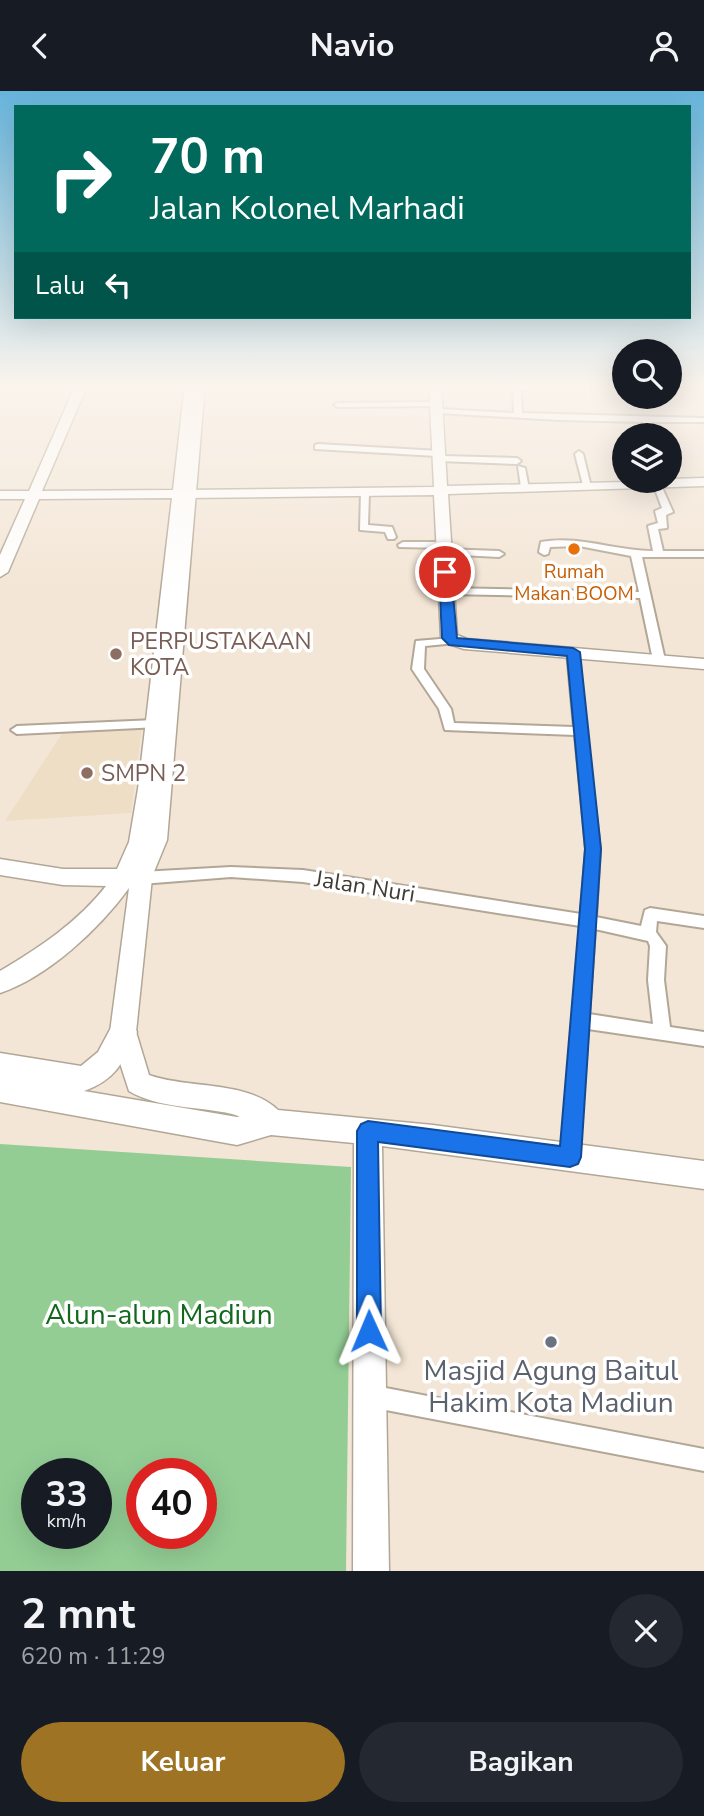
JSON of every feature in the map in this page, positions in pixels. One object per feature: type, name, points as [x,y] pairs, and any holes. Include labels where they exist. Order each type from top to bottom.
[{"type":"main road","points":[[132,878],[156,840],[164,687],[188,453]]},
{"type":"main road","points":[[0,1066],[81,1079],[93,1076],[110,1059],[123,1032]]},
{"type":"main road","points":[[0,1089],[237,1131],[271,1122]]},
{"type":"street","points":[[0,572],[51,453]]},
{"type":"street","points":[[400,453],[519,465],[526,487]]},
{"type":"street","points":[[579,454],[588,485]]},
{"type":"street","points":[[440,456],[449,638],[452,641]]},
{"type":"street","points":[[682,483],[704,483]]},
{"type":"street","points":[[0,495],[364,493],[612,484]]},
{"type":"street","points":[[364,493],[363,528],[389,529],[391,537]]},
{"type":"street","points":[[659,493],[668,512],[660,511],[664,526],[653,526],[659,554]]},
{"type":"street","points":[[544,552],[545,544],[572,543],[636,554],[704,554]]},
{"type":"street","points":[[403,545],[499,554]]},
{"type":"street","points":[[636,554],[659,660]]},
{"type":"street","points":[[446,591],[645,595]]},
{"type":"street","points":[[582,731],[449,727],[445,709],[418,669],[420,643],[452,641],[704,664]]},
{"type":"street","points":[[570,1157],[593,849],[573,652]]},
{"type":"street","points":[[164,687],[155,725],[140,840],[132,878],[123,1032],[138,1083],[146,1089],[246,1105],[268,1117],[271,1122],[368,1131],[704,1175]]},
{"type":"street","points":[[18,730],[155,725]]},
{"type":"street","points":[[0,867],[63,877],[132,878]]},
{"type":"street","name":"Jalan Nuri","points":[[132,878],[231,872],[303,876],[545,913],[648,935]]},
{"type":"street","points":[[0,983],[77,931],[132,878]]},
{"type":"street","points":[[662,1033],[656,980],[658,946],[656,940],[648,935],[650,913],[704,922]]},
{"type":"street","points":[[579,1020],[702,1039]]},
{"type":"street","points":[[368,1131],[371,1571]]},
{"type":"street","points":[[370,1396],[704,1460]]},
{"type":"shaded area","name":"SMPN 2","points":[[142,727],[131,813],[5,821],[63,732]]},
{"type":"green space","name":"Alun-alun Madiun","points":[[0,1144],[351,1167],[346,1571],[0,1571]]},
{"type":"place","name":"Rumah Makan BOOM","points":[[574,549]]},
{"type":"place","name":"PERPUSTAKAAN KOTA","points":[[116,654]]},
{"type":"place","name":"SMPN 2","points":[[87,773]]},
{"type":"place","name":"Masjid Agung Baitul Hakim Kota Madiun","points":[[551,1342]]},
{"type":"route","points":[[369,1331],[368,1131],[570,1157],[593,849],[573,652],[453,642],[449,638],[445,572]]}]
